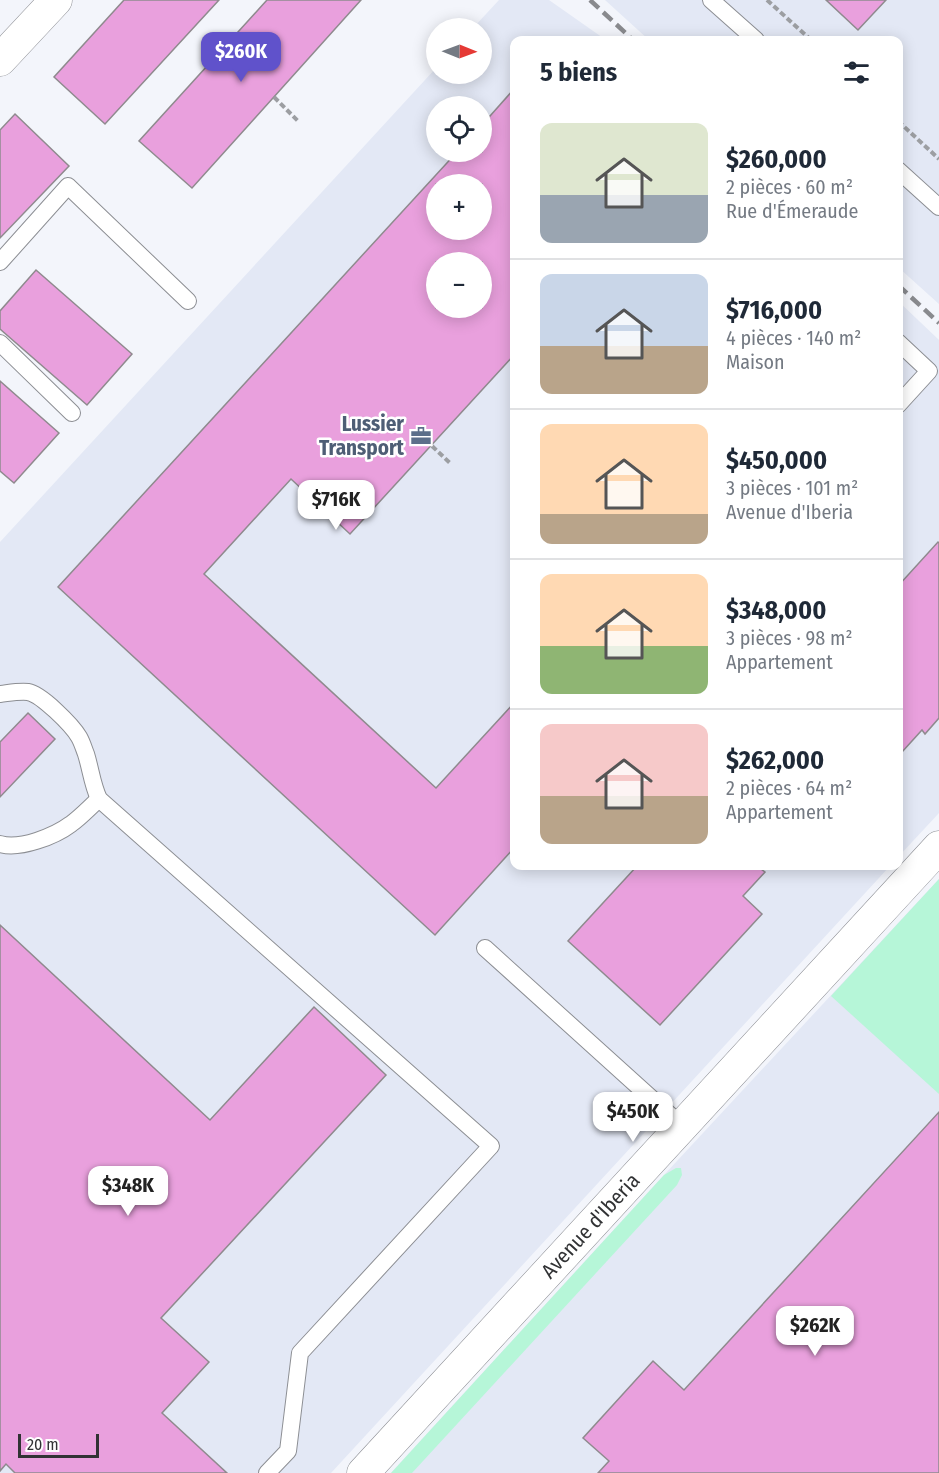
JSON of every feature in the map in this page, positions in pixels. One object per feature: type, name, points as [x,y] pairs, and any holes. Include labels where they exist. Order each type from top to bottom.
[{"type":"street","points":[[0,60],[56,0]]},
{"type":"street","name":"Avenue d'Iberia","points":[[363,1473],[682,1126],[900,873],[939,846]]},
{"type":"lane","points":[[711,0],[752,36]]},
{"type":"lane","points":[[903,175],[939,207]]},
{"type":"lane","points":[[0,262],[68,186],[188,301]]},
{"type":"lane","points":[[0,344],[72,413]]},
{"type":"lane","points":[[903,347],[929,370],[903,399]]},
{"type":"lane","points":[[0,694],[28,692],[37,696],[73,728],[86,754],[93,787],[99,799],[491,1146],[300,1353],[288,1450],[267,1473]]},
{"type":"lane","points":[[0,844],[17,846],[47,837],[71,825],[99,799]]},
{"type":"lane","points":[[485,948],[682,1126]]},
{"type":"path","points":[[767,0],[807,36]]},
{"type":"path","points":[[273,97],[298,121]]},
{"type":"path","points":[[903,126],[939,159]]},
{"type":"path","points":[[432,446],[451,464]]},
{"type":"shaded area","points":[[499,0],[549,0],[600,36],[510,36],[510,870],[886,870],[331,1473],[0,1473],[0,542],[426,79],[426,84],[492,84],[492,18],[482,18]]},
{"type":"shaded area","points":[[605,0],[939,0],[939,304],[903,272],[903,36],[645,36]]},
{"type":"shaded area","points":[[903,306],[939,340],[939,813],[903,852]]},
{"type":"shaded area","points":[[939,879],[939,1473],[391,1473],[664,1175]]},
{"type":"green space","points":[[939,879],[939,1094],[831,996]]},
{"type":"green space","points":[[676,1168],[681,1168],[682,1175],[677,1185],[412,1473],[391,1473],[664,1175]]},
{"type":"building","points":[[124,0],[219,0],[105,124],[54,77]]},
{"type":"building","points":[[267,0],[361,0],[192,188],[139,141]]},
{"type":"building","points":[[826,0],[886,0],[858,30]]},
{"type":"building","points":[[510,94],[510,359],[350,534],[291,479],[204,574],[436,788],[510,707],[510,852],[435,935],[58,587],[426,186],[426,240],[492,240],[492,174],[437,174],[448,162],[492,162],[492,114]]},
{"type":"building","points":[[15,114],[69,166],[0,238],[0,130]]},
{"type":"building","points":[[36,270],[132,354],[87,405],[0,329],[0,311]]},
{"type":"building","points":[[0,381],[59,433],[14,483],[0,471]]},
{"type":"building","points":[[938,542],[939,718],[925,734],[922,730],[903,751],[903,580]]},
{"type":"building","points":[[28,713],[55,739],[0,797],[0,742]]},
{"type":"building","points":[[633,870],[762,870],[765,872],[743,896],[762,914],[660,1025],[568,941]]},
{"type":"building","points":[[0,925],[210,1120],[314,1007],[386,1075],[161,1318],[209,1362],[162,1413],[227,1473],[15,1473],[6,1464],[0,1471]]},
{"type":"building","points":[[939,1112],[939,1473],[598,1473],[609,1461],[583,1438],[653,1361],[684,1390]]},
{"type":"railway","points":[[590,0],[629,36]]},
{"type":"railway","points":[[903,290],[939,323]]},
{"type":"place","name":"Lussier Transport","points":[[421,436]]}]
